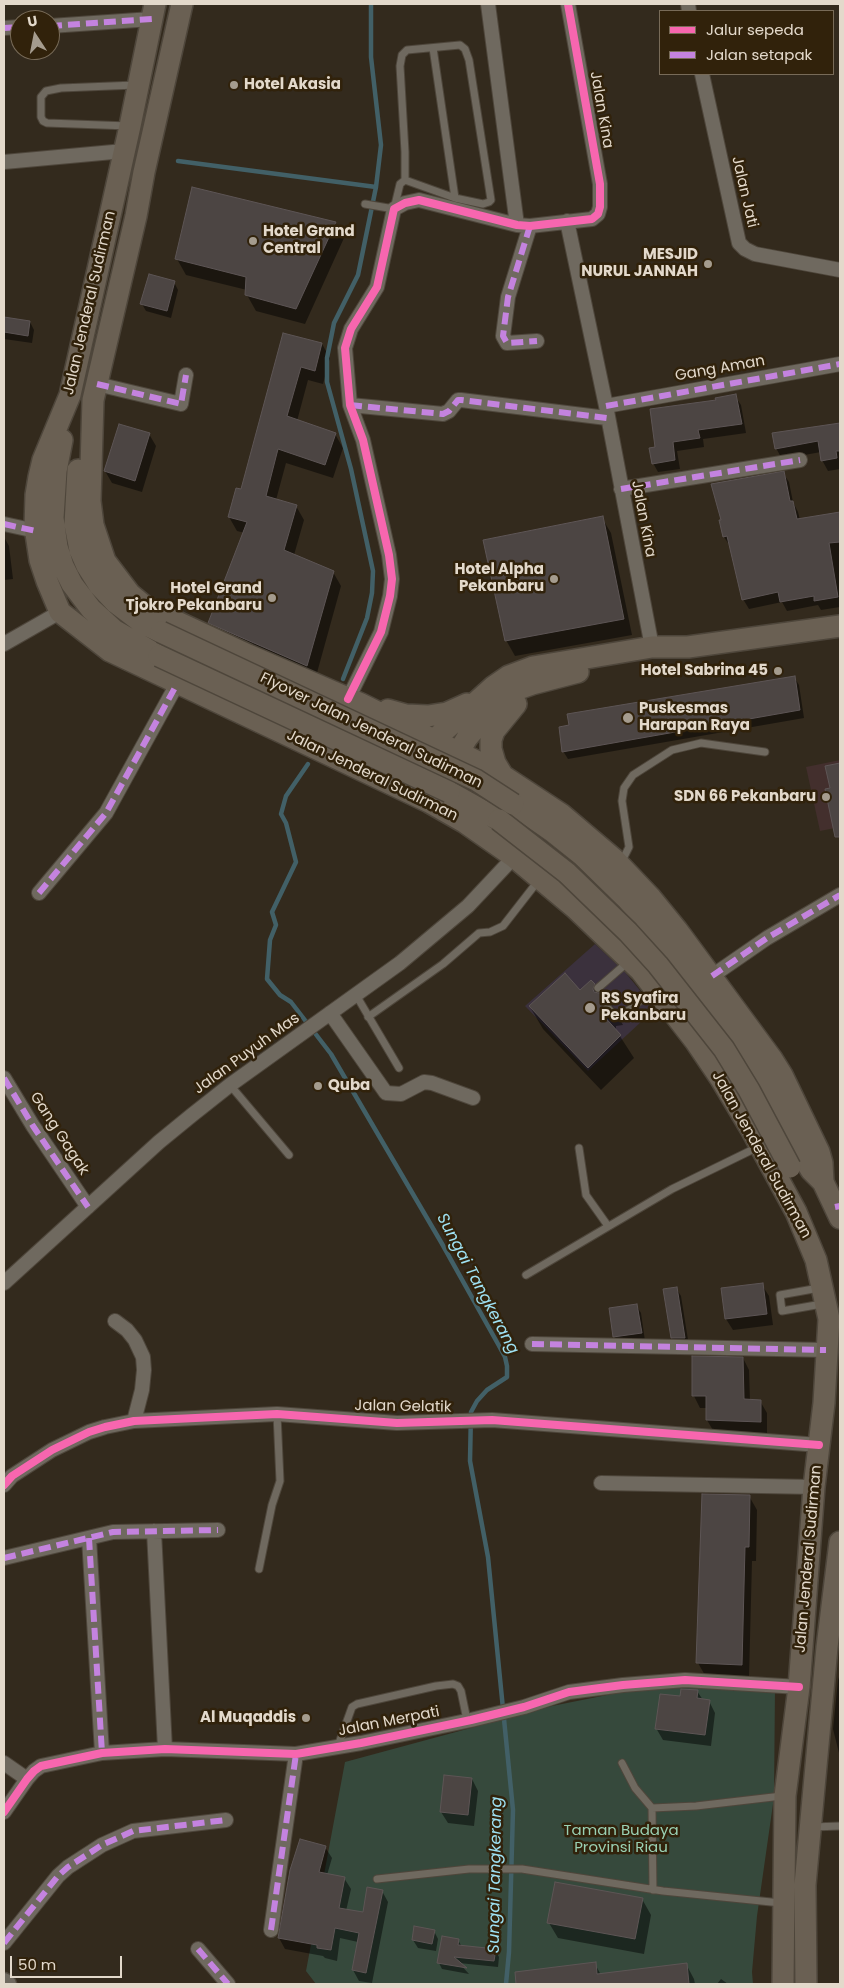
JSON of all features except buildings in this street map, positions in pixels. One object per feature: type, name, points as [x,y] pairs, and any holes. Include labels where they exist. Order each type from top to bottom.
[{"type":"main road","name":"Jalan Jenderal Sudirman","points":[[182,4],[136,216],[82,402],[43,460],[36,495],[36,531],[40,560],[60,612],[110,651],[429,802],[464,822],[514,857],[575,908],[630,960],[655,989],[708,1060],[760,1146],[796,1212],[816,1260],[828,1319],[824,1403],[814,1487],[799,1687],[785,1796],[782,1903],[783,1984]]},
{"type":"main road","name":"Jalan Jenderal Sudirman","points":[[154,12],[124,151],[82,402],[93,525],[105,561],[130,594],[147,608],[458,751],[501,774],[554,809],[584,832],[620,865],[651,898],[763,1045],[782,1076],[821,1156],[823,1182],[838,1210]]},
{"type":"main road","name":"Flyover Jalan Jenderal Sudirman","points":[[82,402],[56,471],[53,501],[54,530],[63,566],[72,584],[91,609],[114,630],[136,644],[449,792],[499,820],[532,844],[567,873],[621,925],[658,965],[710,1030],[797,1162]]},
{"type":"main road","points":[[404,790],[434,740],[509,676],[533,666],[652,647],[688,647],[840,626]]},
{"type":"main road","points":[[429,802],[458,751],[506,695],[532,684],[578,672],[654,658],[688,647]]},
{"type":"main road","points":[[501,774],[495,763],[491,749],[491,740],[494,731],[503,717],[525,697],[578,672]]},
{"type":"main road","points":[[287,734],[308,733],[340,747],[350,745],[358,738],[358,722],[348,714],[322,701],[313,684]]},
{"type":"main road","points":[[354,702],[406,715],[428,716],[447,713],[494,688]]},
{"type":"main road","points":[[514,857],[509,840],[501,829],[500,822],[505,809],[517,802],[524,802],[536,808],[554,809]]},
{"type":"main road","points":[[797,1162],[811,1170],[823,1182]]},
{"type":"main road","points":[[797,1162],[811,1218],[809,1242]]},
{"type":"main road","name":"Jalan Jenderal Sudirman","points":[[806,1984],[804,1916],[810,1827],[834,1645],[840,1542]]},
{"type":"street","points":[[488,4],[524,226],[508,297],[504,336],[507,343],[537,342]]},
{"type":"street","name":"Jalan Kina","points":[[568,4],[600,184],[600,207],[598,214],[592,219],[567,221],[652,647]]},
{"type":"street","points":[[60,25],[154,12]]},
{"type":"street","name":"Jalan Jati","points":[[702,75],[739,243],[745,249],[755,254],[840,270]]},
{"type":"street","points":[[4,162],[124,151]]},
{"type":"street","points":[[354,702],[381,632],[392,579],[389,555],[363,440],[350,405],[345,348],[351,329],[377,287],[392,208],[405,202],[419,200],[524,226],[567,221]]},
{"type":"street","name":"Gang Aman","points":[[350,405],[443,414],[449,411],[458,400],[461,400],[606,412],[840,364]]},
{"type":"street","points":[[82,402],[181,404],[186,374]]},
{"type":"street","points":[[621,489],[800,460]]},
{"type":"street","points":[[4,524],[36,531]]},
{"type":"street","points":[[4,644],[60,612]]},
{"type":"street","points":[[39,893],[106,813],[177,684]]},
{"type":"street","name":"Jalan Puyuh Mas","points":[[4,1283],[159,1142],[230,1085],[400,964],[468,906],[514,857]]},
{"type":"street","points":[[712,976],[768,938],[840,895]]},
{"type":"street","points":[[325,1016],[386,1093],[392,1095],[404,1093],[424,1082],[474,1098]]},
{"type":"street","name":"Gang Gagak","points":[[4,1078],[33,1126],[88,1207]]},
{"type":"street","points":[[115,1321],[127,1330],[135,1340],[143,1357],[142,1390],[134,1422]]},
{"type":"street","points":[[532,1344],[826,1350]]},
{"type":"street","name":"Jalan Gelatik","points":[[7,1476],[52,1450],[105,1427],[134,1422],[277,1414],[397,1423],[492,1420],[819,1446]]},
{"type":"street","points":[[601,1483],[814,1487]]},
{"type":"street","points":[[4,1558],[113,1532],[218,1530]]},
{"type":"street","points":[[154,1531],[165,1750]]},
{"type":"street","points":[[89,1538],[102,1752]]},
{"type":"street","name":"Jalan Merpati","points":[[4,1812],[34,1771],[46,1764],[102,1752],[165,1750],[296,1754],[469,1720],[524,1707],[569,1692],[685,1680],[799,1687]]},
{"type":"street","points":[[271,1930],[296,1754]]},
{"type":"street","points":[[4,1764],[27,1779]]},
{"type":"street","points":[[4,1943],[58,1876],[68,1867],[102,1845],[133,1831],[226,1820]]},
{"type":"street","points":[[198,1949],[228,1984]]},
{"type":"street","points":[[4,1981],[8,1984]]},
{"type":"lane","points":[[365,204],[392,208],[400,184],[404,180],[405,152],[400,66],[402,55],[407,50],[460,45],[468,55],[491,200],[483,204],[455,198],[404,180]]},
{"type":"lane","points":[[433,48],[455,198]]},
{"type":"lane","points":[[130,126],[47,123],[42,121],[41,117],[41,97],[46,91],[61,88],[139,85]]},
{"type":"lane","points":[[620,865],[629,846],[622,801],[624,788],[634,776],[672,750],[701,743],[765,752]]},
{"type":"lane","points":[[368,1017],[443,964],[479,933],[490,932],[502,926],[540,879]]},
{"type":"lane","points":[[598,988],[630,960]]},
{"type":"lane","points":[[607,1007],[613,1014],[624,1014],[655,989]]},
{"type":"lane","points":[[356,995],[399,1068]]},
{"type":"lane","points":[[230,1085],[289,1155]]},
{"type":"lane","points":[[526,1274],[672,1190],[760,1146]]},
{"type":"lane","points":[[579,1148],[586,1195],[608,1226]]},
{"type":"lane","points":[[780,1295],[823,1295],[782,1311],[780,1295]]},
{"type":"lane","points":[[260,1569],[272,1505],[280,1481],[277,1414]]},
{"type":"lane","points":[[338,1747],[352,1707],[357,1704],[436,1686],[453,1684],[458,1686],[469,1720]]},
{"type":"lane","points":[[622,1763],[635,1788],[652,1808],[653,1890]]},
{"type":"lane","points":[[652,1808],[696,1806],[785,1796]]},
{"type":"lane","points":[[810,1827],[840,1826]]},
{"type":"lane","points":[[377,1879],[469,1870],[522,1869],[653,1890],[782,1903]]},
{"type":"shaded area","name":"SDN 66 Pekanbaru","points":[[840,760],[840,827],[820,831],[806,767]]},
{"type":"shaded area","name":"RS Syafira Pekanbaru","points":[[595,944],[625,972],[655,1009],[588,1071],[525,1006]]},
{"type":"green space","name":"Taman Budaya Provinsi Riau","points":[[647,1687],[775,1688],[774,1797],[757,1916],[752,1972],[753,1984],[316,1984],[306,1971],[345,1762],[552,1706]]},
{"type":"waterway","name":"Sungai Tangkerang","points":[[343,679],[367,618],[372,593],[373,571],[351,469],[327,382],[327,358],[334,323],[358,275],[376,187],[381,145],[371,57],[371,4]]},
{"type":"waterway","points":[[178,161],[376,187]]},
{"type":"waterway","name":"Sungai Tangkerang","points":[[308,764],[286,796],[281,814],[286,823],[296,862],[272,912],[276,925],[270,940],[267,979],[280,995],[291,1002],[331,1054],[441,1242],[505,1357],[507,1366],[507,1377],[487,1390],[477,1401],[471,1412],[470,1461],[488,1557],[513,1810],[509,1952],[506,1984]]},
{"type":"marked path","points":[[60,25],[152,19]]},
{"type":"marked path","points":[[4,28],[10,28]]},
{"type":"marked path","points":[[530,226],[508,297],[503,336],[507,343],[537,341]]},
{"type":"marked path","points":[[606,406],[840,364]]},
{"type":"marked path","points":[[97,384],[181,404],[186,375]]},
{"type":"marked path","points":[[350,405],[443,414],[449,411],[458,400],[461,400],[607,418]]},
{"type":"marked path","points":[[621,489],[800,460]]},
{"type":"marked path","points":[[4,524],[36,531]]},
{"type":"marked path","points":[[39,893],[106,813],[177,684]]},
{"type":"marked path","points":[[712,976],[767,938],[840,895]]},
{"type":"marked path","points":[[4,1078],[33,1126],[88,1207]]},
{"type":"marked path","points":[[835,1207],[840,1206]]},
{"type":"marked path","points":[[532,1344],[826,1350]]},
{"type":"marked path","points":[[4,1558],[113,1532],[218,1530]]},
{"type":"marked path","points":[[89,1538],[102,1753]]},
{"type":"marked path","points":[[271,1930],[296,1754]]},
{"type":"marked path","points":[[4,1943],[58,1876],[68,1867],[102,1845],[133,1831],[226,1820]]},
{"type":"marked path","points":[[198,1949],[228,1984]]},
{"type":"cycle path","points":[[348,699],[381,632],[392,579],[389,555],[363,440],[350,405],[345,348],[351,329],[377,287],[394,209],[405,203],[419,200],[517,225],[530,226],[592,219],[598,214],[600,207],[600,184],[568,4]]},
{"type":"cycle path","points":[[4,1485],[12,1476],[52,1450],[89,1432],[134,1421],[277,1414],[397,1423],[492,1420],[819,1445]]},
{"type":"cycle path","points":[[4,1812],[27,1779],[41,1766],[102,1753],[165,1749],[296,1754],[361,1743],[471,1720],[524,1707],[569,1692],[685,1680],[799,1687]]},
{"type":"place","name":"Hotel Akasia","points":[[234,85]]},
{"type":"place","name":"Hotel Grand Central","points":[[253,241]]},
{"type":"place","name":"MESJID NURUL JANNAH","points":[[708,264]]},
{"type":"place","name":"Hotel Alpha Pekanbaru","points":[[554,579]]},
{"type":"place","name":"Hotel Grand Tjokro Pekanbaru","points":[[272,598]]},
{"type":"place","name":"Hotel Sabrina 45","points":[[778,671]]},
{"type":"place","name":"Puskesmas Harapan Raya","points":[[628,718]]},
{"type":"place","name":"SDN 66 Pekanbaru","points":[[826,797]]},
{"type":"place","name":"RS Syafira Pekanbaru","points":[[590,1008]]},
{"type":"place","name":"Quba","points":[[318,1086]]},
{"type":"place","name":"Al Muqaddis","points":[[306,1718]]}]
